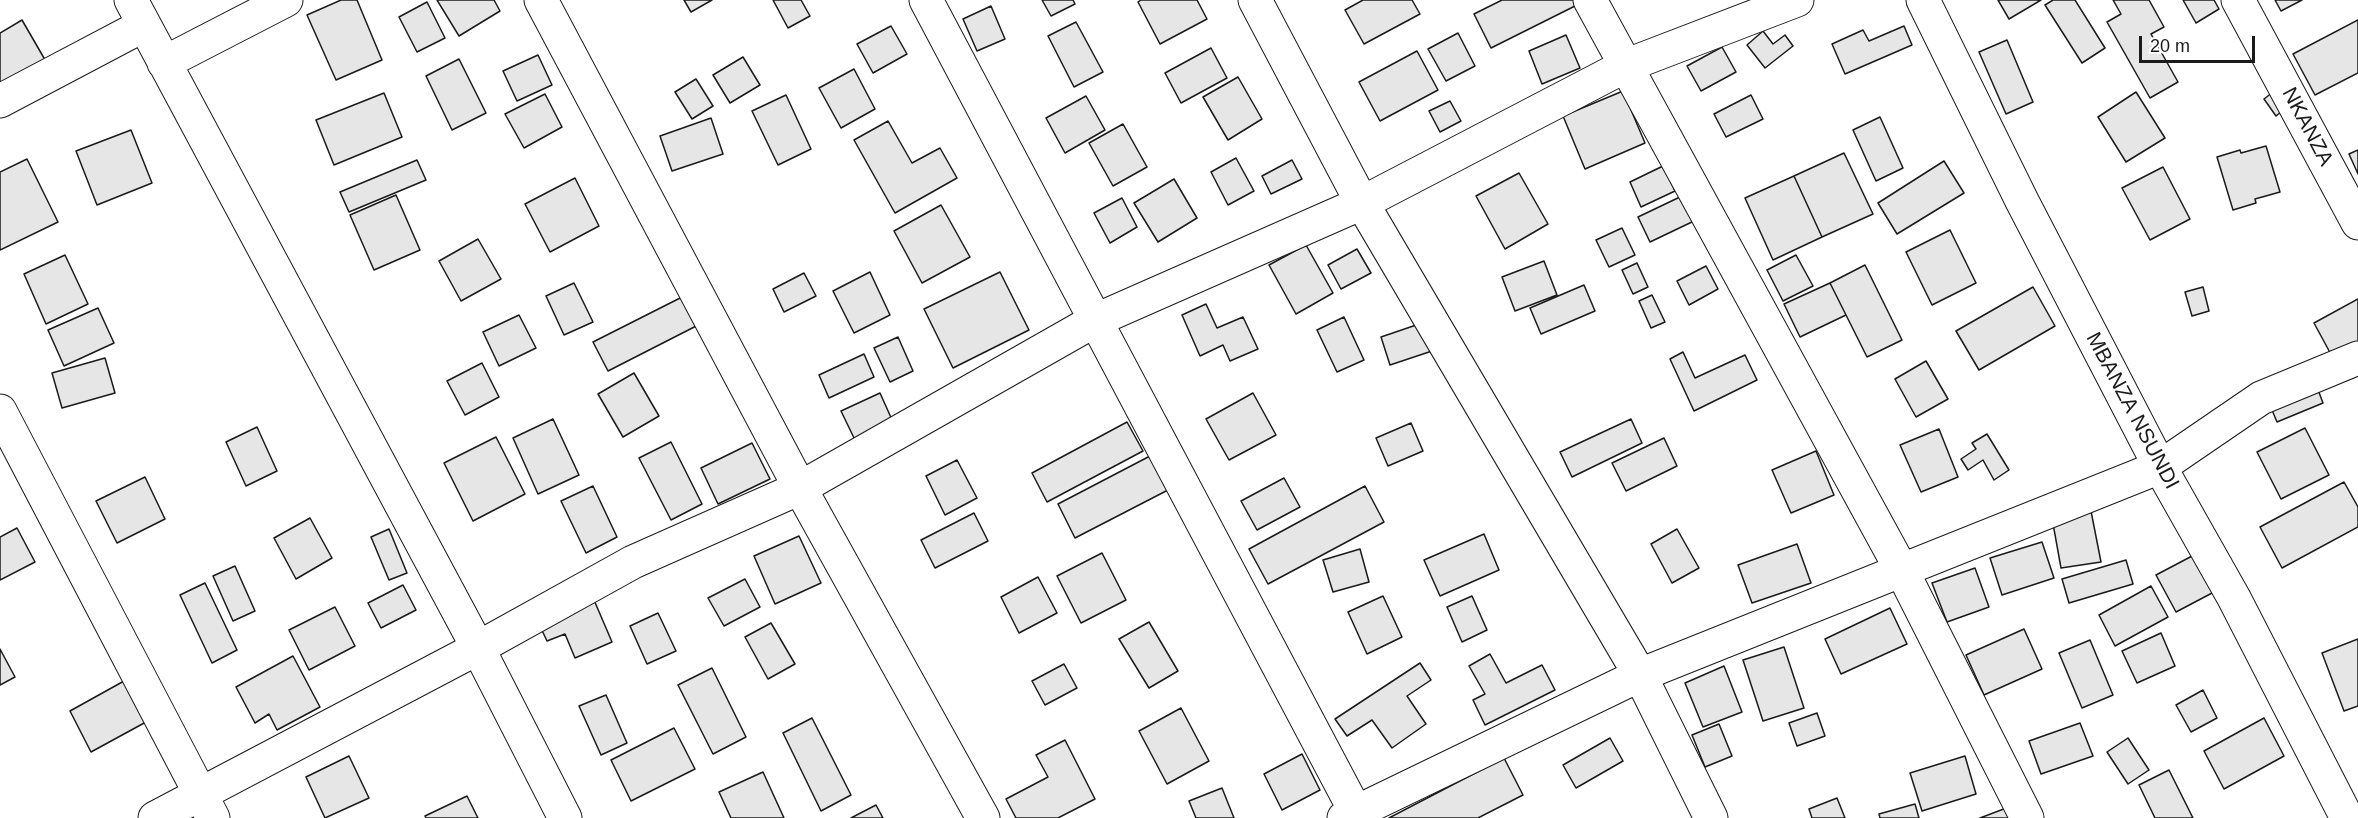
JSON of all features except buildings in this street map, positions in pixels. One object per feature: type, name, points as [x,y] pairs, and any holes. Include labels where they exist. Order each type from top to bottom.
[{"type":"street","points":[[164,63],[286,0]]},
{"type":"street","points":[[542,0],[800,489],[983,818]]},
{"type":"street","points":[[926,0],[1353,816],[1640,675],[2160,466],[2261,398],[2358,358]]},
{"type":"street","points":[[1255,0],[1362,203],[1640,675],[1711,818]]},
{"type":"street","points":[[1590,0],[1901,569],[2026,818]]},
{"type":"street","points":[[155,818],[207,806],[478,648],[633,562],[800,489],[1094,321],[1362,203],[1625,66],[1797,0]]},
{"type":"street","name":"MBANZA NSUNDI","points":[[1923,0],[2022,201],[2160,466],[2234,598],[2347,818]]},
{"type":"street","name":"NKANZA","points":[[2238,0],[2358,223]]},
{"type":"street","points":[[0,101],[137,12],[478,648],[565,818]]},
{"type":"street","points":[[0,411],[207,806]]}]
